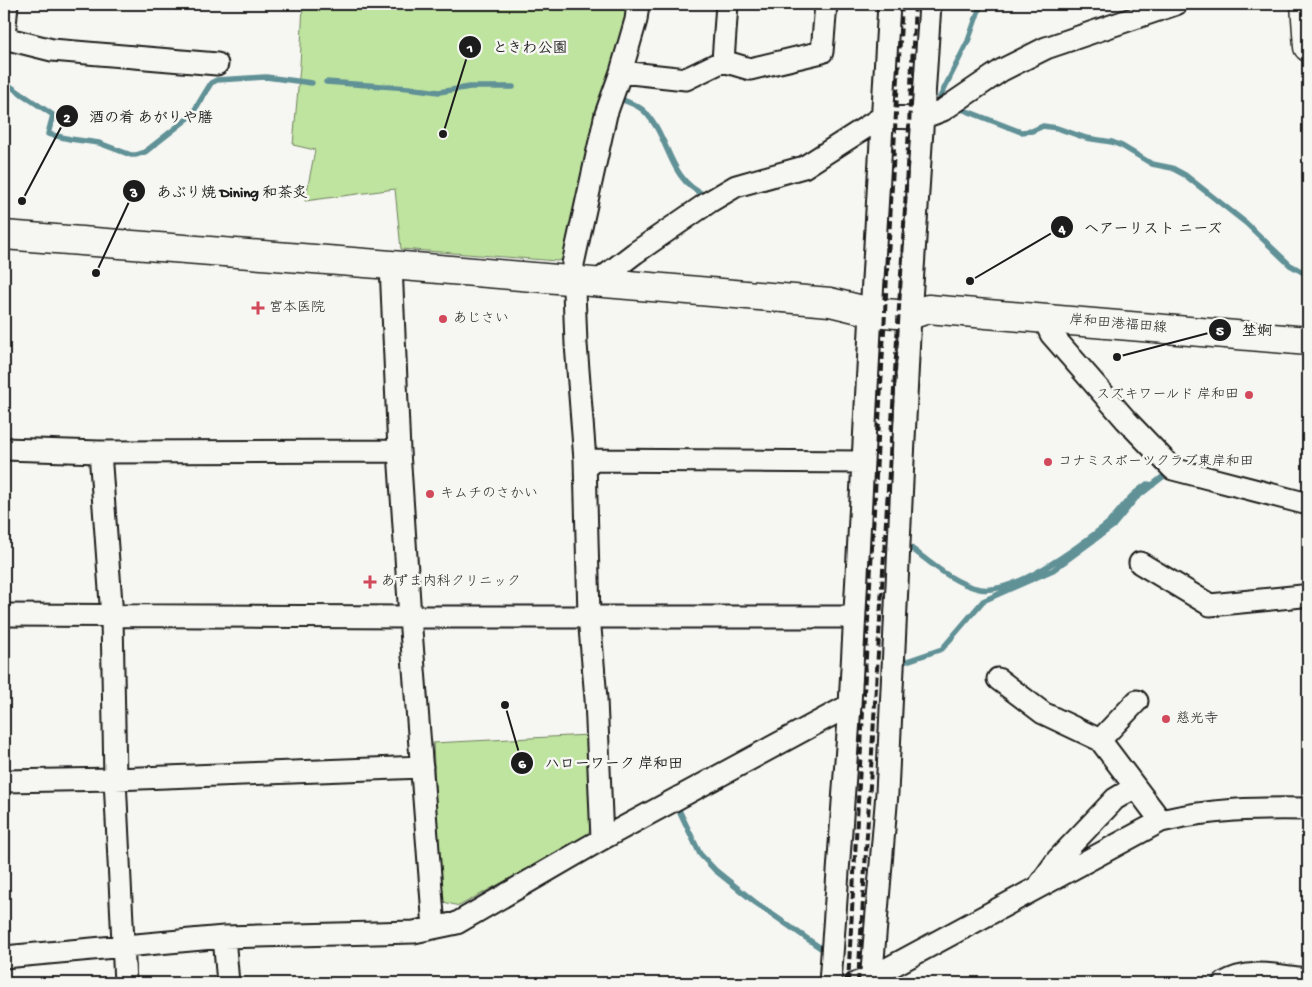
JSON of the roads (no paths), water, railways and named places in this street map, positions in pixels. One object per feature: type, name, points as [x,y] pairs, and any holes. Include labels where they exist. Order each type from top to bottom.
[{"type":"street","points":[[6,4],[4,38],[52,50],[217,64]]},
{"type":"street","points":[[602,839],[596,699],[588,616],[585,460],[576,344],[585,281],[574,264],[606,114],[621,72],[636,20],[638,4]]},
{"type":"street","points":[[723,61],[727,4]]},
{"type":"street","points":[[621,72],[686,79],[723,61],[750,69],[822,52],[826,4]]},
{"type":"street","points":[[830,983],[850,705],[889,4]]},
{"type":"street","points":[[866,981],[887,793],[916,308],[922,118],[930,4]]},
{"type":"street","points":[[585,281],[635,252],[736,186],[804,167],[882,116],[922,118],[943,110],[1002,70],[1046,48],[1163,6]]},
{"type":"street","points":[[1306,14],[1308,47]]},
{"type":"street","name":"岸和田港福田線","points":[[4,235],[1308,341]]},
{"type":"street","points":[[391,265],[399,451],[434,928]]},
{"type":"street","points":[[1044,319],[1052,334],[1126,420],[1173,469],[1308,504]]},
{"type":"street","points":[[4,449],[100,452],[399,451]]},
{"type":"street","points":[[100,452],[112,617],[115,779],[125,983]]},
{"type":"street","points":[[585,460],[863,462]]},
{"type":"street","points":[[1140,563],[1210,605],[1302,596],[1308,598]]},
{"type":"street","points":[[4,615],[112,617],[854,616]]},
{"type":"street","points":[[998,679],[1043,713],[1100,740],[1161,821]]},
{"type":"street","points":[[1100,740],[1137,701]]},
{"type":"street","points":[[4,957],[224,937],[414,932],[457,923],[602,839],[850,705]]},
{"type":"street","points":[[4,781],[115,779],[422,767]]},
{"type":"street","points":[[1037,888],[1058,859],[1115,799],[1135,786]]},
{"type":"street","points":[[866,981],[1161,821],[1190,814],[1277,808],[1308,809]]},
{"type":"street","points":[[224,937],[228,983]]},
{"type":"street","points":[[1224,983],[1252,973],[1308,979]]},
{"type":"waterway","points":[[940,97],[968,41],[981,4]]},
{"type":"waterway","points":[[4,82],[53,115],[48,134],[99,143],[131,155],[145,152],[191,116],[211,83],[217,80],[266,77],[312,83]]},
{"type":"waterway","points":[[326,82],[439,92],[470,87],[513,87]]},
{"type":"waterway","points":[[621,99],[645,112],[660,133],[676,169],[693,188],[705,195],[707,193]]},
{"type":"waterway","points":[[959,108],[1021,132],[1032,131],[1043,126],[1057,128],[1086,138],[1112,142],[1152,164],[1172,168],[1185,175],[1246,223],[1290,265],[1308,275]]},
{"type":"waterway","points":[[904,662],[942,649],[983,601],[1053,570],[1113,526],[1136,498],[1170,471]]},
{"type":"waterway","points":[[911,548],[961,583],[980,589],[994,589],[1028,577],[1064,556],[1106,525],[1129,499],[1147,484],[1153,485]]},
{"type":"waterway","points":[[679,810],[700,854],[715,870],[756,903],[822,949]]},
{"type":"waterway","points":[[1208,983],[1221,975]]},
{"type":"railway","points":[[848,983],[902,4]]},
{"type":"railway","points":[[858,983],[905,208],[915,4]]},
{"type":"place","name":"ときわ公園","points":[[443,134]]},
{"type":"place","name":"酒の肴 あがりや膳","points":[[22,201]]},
{"type":"place","name":"あぶり焼 Dining 和茶炙","points":[[96,273]]},
{"type":"place","name":"ヘアーリスト ニーズ","points":[[970,281]]},
{"type":"place","name":"宮本医院","points":[[258,308]]},
{"type":"place","name":"あじさい","points":[[443,319]]},
{"type":"place","name":"埜婀","points":[[1117,357]]},
{"type":"place","name":"スズキワールド 岸和田","points":[[1249,395]]},
{"type":"place","name":"コナミスポーツクラブ東岸和田","points":[[1048,462]]},
{"type":"place","name":"キムチのさかい","points":[[430,494]]},
{"type":"place","name":"あずま内科クリニック","points":[[370,582]]},
{"type":"place","name":"ハローワーク 岸和田","points":[[505,705]]},
{"type":"place","name":"慈光寺","points":[[1166,719]]}]
